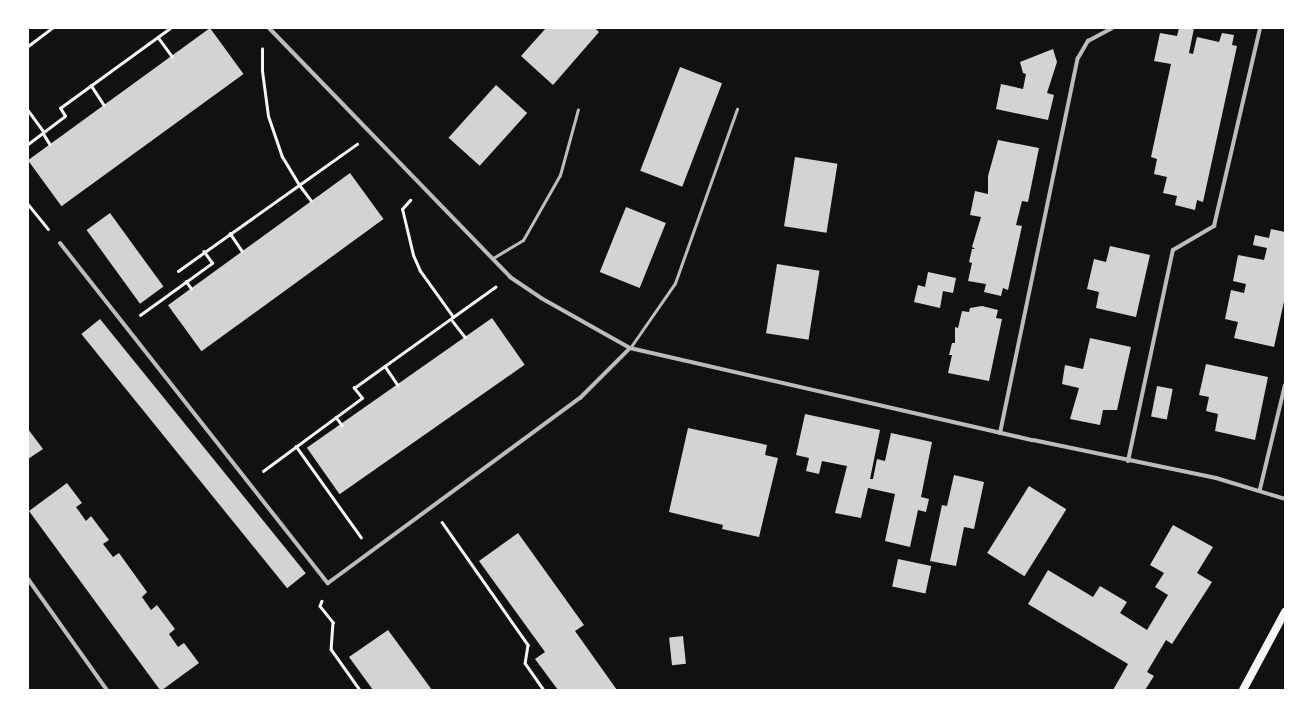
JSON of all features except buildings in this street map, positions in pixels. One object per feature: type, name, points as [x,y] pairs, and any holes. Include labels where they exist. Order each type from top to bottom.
[{"type":"main road","points":[[1243,690],[1285,612]]},
{"type":"street","points":[[269,28],[494,258],[510,277],[541,298],[630,348],[1128,461],[1260,489],[1285,499]]},
{"type":"street","points":[[1000,432],[1078,58],[1088,41],[1112,28]]},
{"type":"street","points":[[1128,461],[1173,250],[1214,226],[1260,28]]},
{"type":"street","points":[[60,243],[328,583],[432,509],[580,398],[630,348]]},
{"type":"street","points":[[1260,489],[1285,384]]},
{"type":"street","points":[[28,579],[107,690]]},
{"type":"lane","points":[[630,348],[675,283],[737,109]]},
{"type":"lane","points":[[494,258],[523,240],[560,175],[578,110]]},
{"type":"path","points":[[28,46],[52,28]]},
{"type":"path","points":[[28,144],[65,116],[60,108],[170,28]]},
{"type":"path","points":[[274,33],[262,47],[264,95],[274,137],[282,157],[299,185],[311,201]]},
{"type":"path","points":[[158,37],[172,56]]},
{"type":"path","points":[[91,85],[104,105]]},
{"type":"path","points":[[28,110],[44,132],[50,144]]},
{"type":"path","points":[[178,271],[372,134]]},
{"type":"path","points":[[423,186],[402,209],[407,238],[420,271],[465,337]]},
{"type":"path","points":[[28,204],[60,243]]},
{"type":"path","points":[[230,233],[242,251]]},
{"type":"path","points":[[125,326],[212,263],[204,252]]},
{"type":"path","points":[[248,482],[362,398],[354,388],[510,277]]},
{"type":"path","points":[[186,281],[191,288]]},
{"type":"path","points":[[385,366],[398,385]]},
{"type":"path","points":[[336,417],[342,425]]},
{"type":"path","points":[[296,446],[372,552]]},
{"type":"path","points":[[432,509],[528,645],[525,663],[544,690]]},
{"type":"path","points":[[328,583],[320,606],[333,622],[331,649],[360,690]]}]
